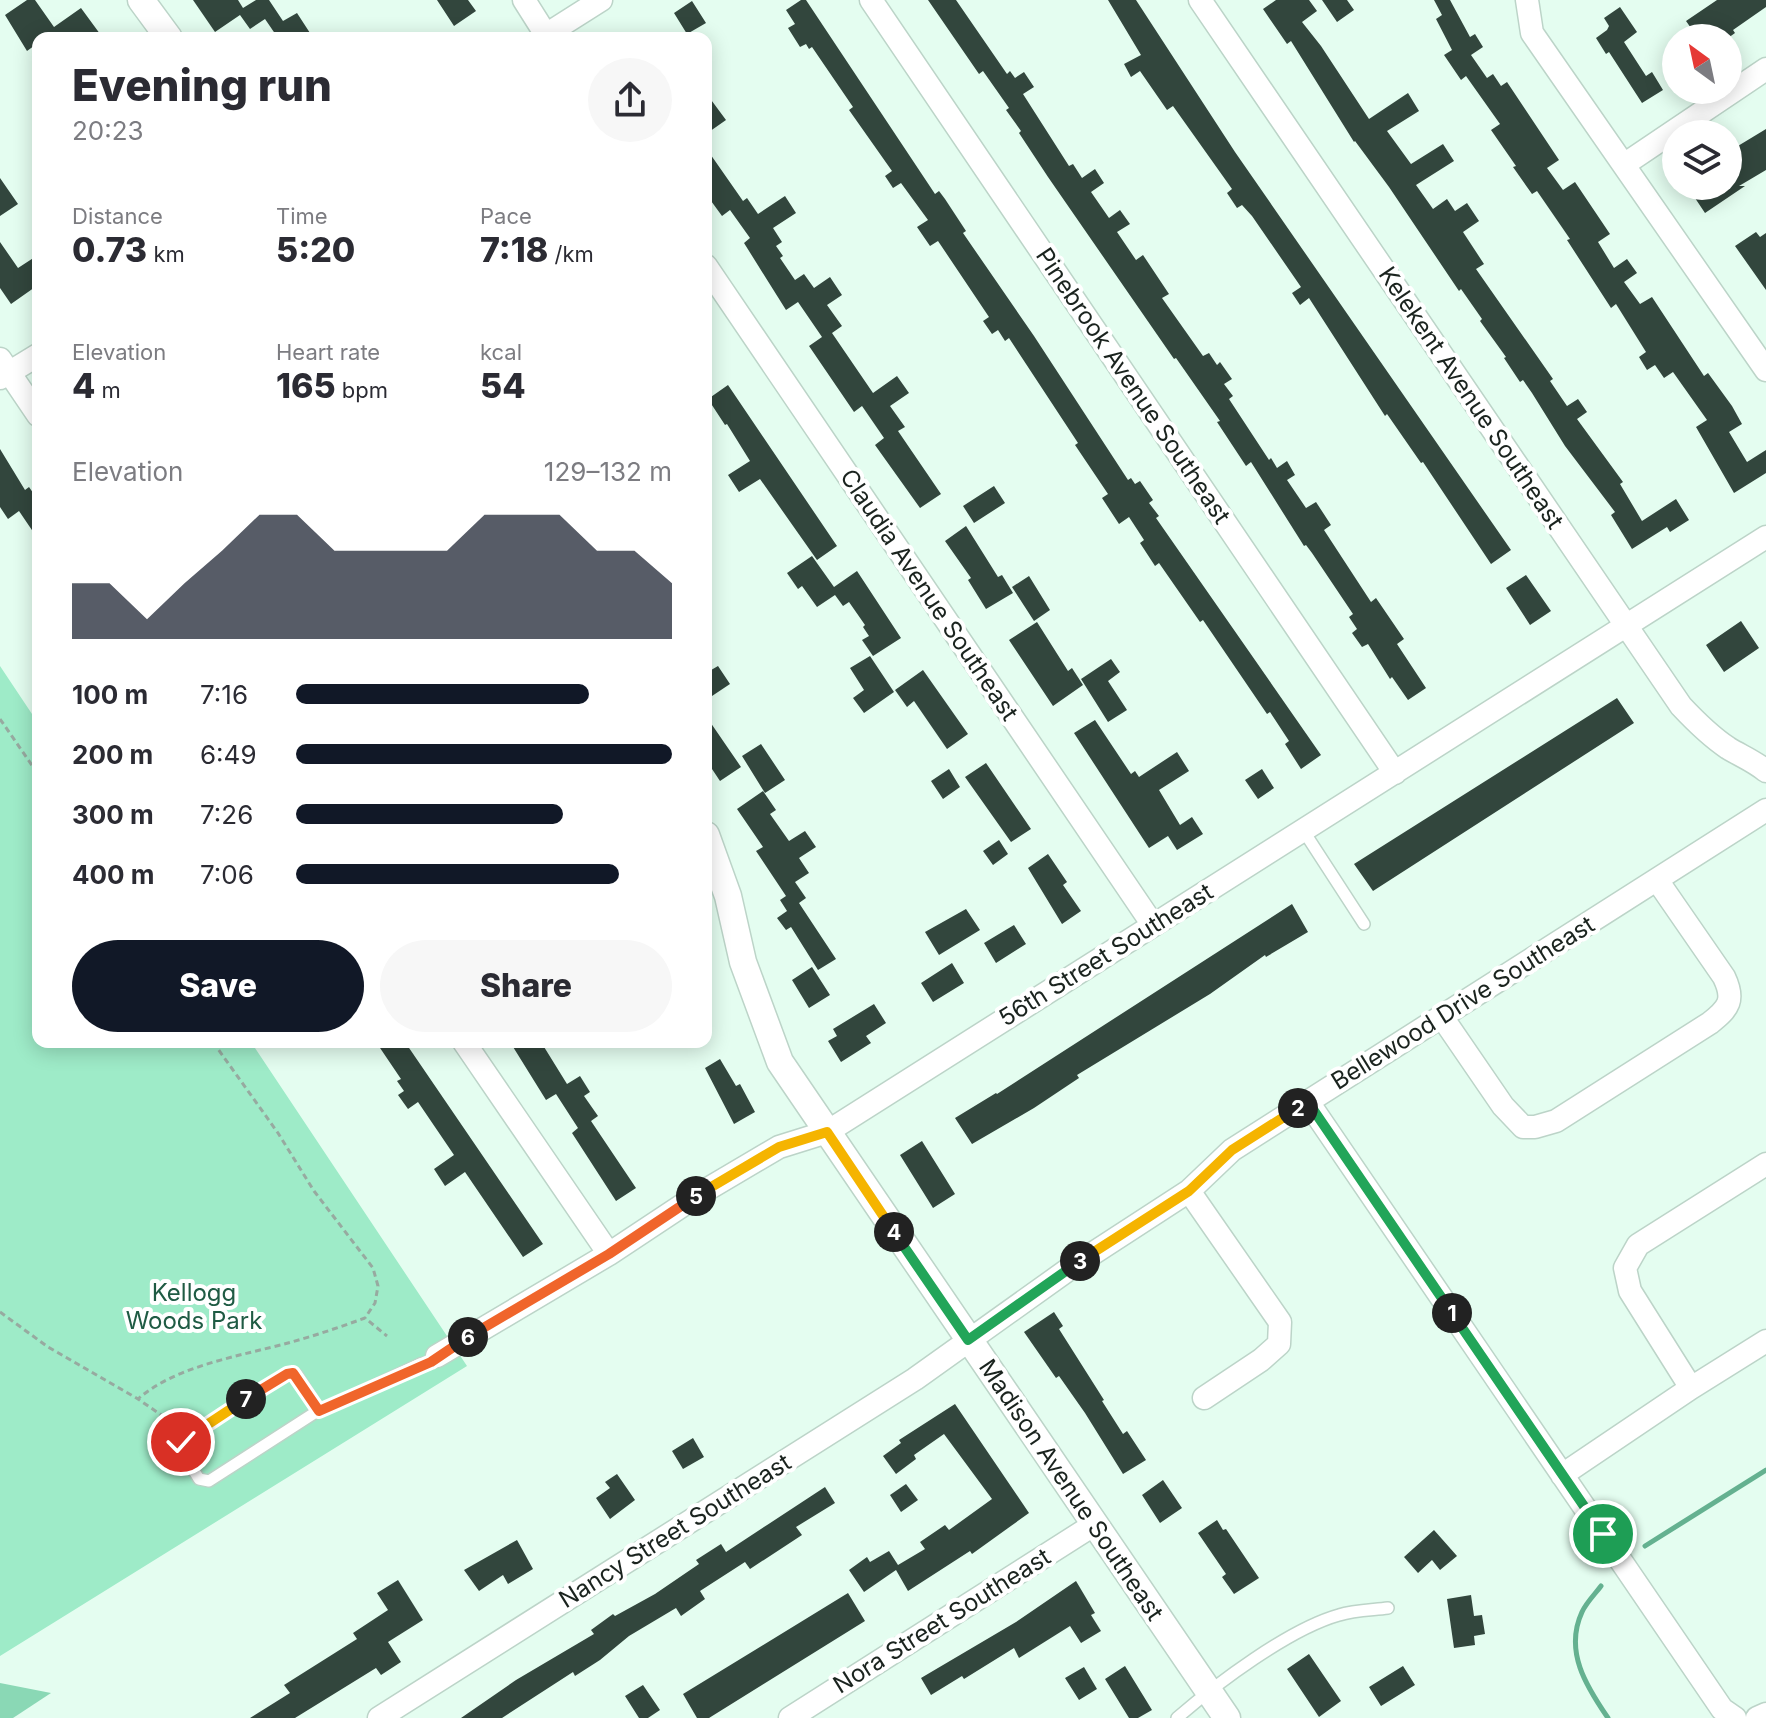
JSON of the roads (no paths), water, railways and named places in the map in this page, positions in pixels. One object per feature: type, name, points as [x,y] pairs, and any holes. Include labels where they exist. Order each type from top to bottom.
[{"type":"street","points":[[141,0],[165,32]]},
{"type":"street","points":[[524,0],[542,32]]},
{"type":"street","points":[[553,32],[601,0]]},
{"type":"street","name":"Pinebrook Avenue Southeast","points":[[871,0],[1395,773]]},
{"type":"street","name":"Kelekent Avenue Southeast","points":[[1200,0],[1681,706],[1706,732],[1766,771]]},
{"type":"street","points":[[1527,0],[1532,33],[1766,370]]},
{"type":"street","points":[[1625,164],[1766,69]]},
{"type":"street","name":"Claudia Avenue Southeast","points":[[712,275],[1153,925]]},
{"type":"street","points":[[32,358],[3,370],[32,407]]},
{"type":"street","name":"56th Street Southeast","points":[[437,1356],[609,1254],[701,1193],[779,1147],[827,1132],[1766,537]]},
{"type":"street","name":"Bellewood Drive Southeast","points":[[968,1340],[1069,1269],[1189,1191],[1232,1150],[1766,810]]},
{"type":"street","name":"Madison Avenue Southeast","points":[[712,852],[728,896],[743,962],[780,1062],[1227,1718]]},
{"type":"street","points":[[1442,1017],[1503,1106],[1523,1127],[1556,1121],[1697,1031],[1721,1014],[1730,1001],[1731,991],[1724,977],[1657,880]]},
{"type":"street","points":[[468,1048],[609,1254]]},
{"type":"street","points":[[1308,1102],[1722,1709],[1735,1718]]},
{"type":"street","points":[[1691,1388],[1630,1291],[1625,1268],[1638,1245],[1766,1164]]},
{"type":"street","points":[[1189,1191],[1280,1322],[1279,1344],[1261,1360],[1204,1398]]},
{"type":"street","name":"Nancy Street Southeast","points":[[379,1718],[915,1379],[968,1340]]},
{"type":"street","points":[[1562,1475],[1766,1341]]},
{"type":"street","name":"Nora Street Southeast","points":[[790,1718],[1095,1524]]},
{"type":"street","points":[[1757,1718],[1766,1714]]},
{"type":"lane","points":[[1303,830],[1364,924]]},
{"type":"lane","points":[[319,1411],[297,1375],[287,1374],[181,1442],[180,1448],[199,1479],[209,1481],[319,1411],[431,1362],[437,1356]]},
{"type":"lane","points":[[1177,1718],[1208,1691],[1301,1630],[1339,1614],[1388,1608]]},
{"type":"waterway","points":[[1645,1546],[1766,1470]]},
{"type":"waterway","points":[[1601,1586],[1582,1612],[1575,1641],[1585,1681],[1608,1718]]},
{"type":"park label","name":"Kellogg Woods Park","points":[[194,1307]]}]
